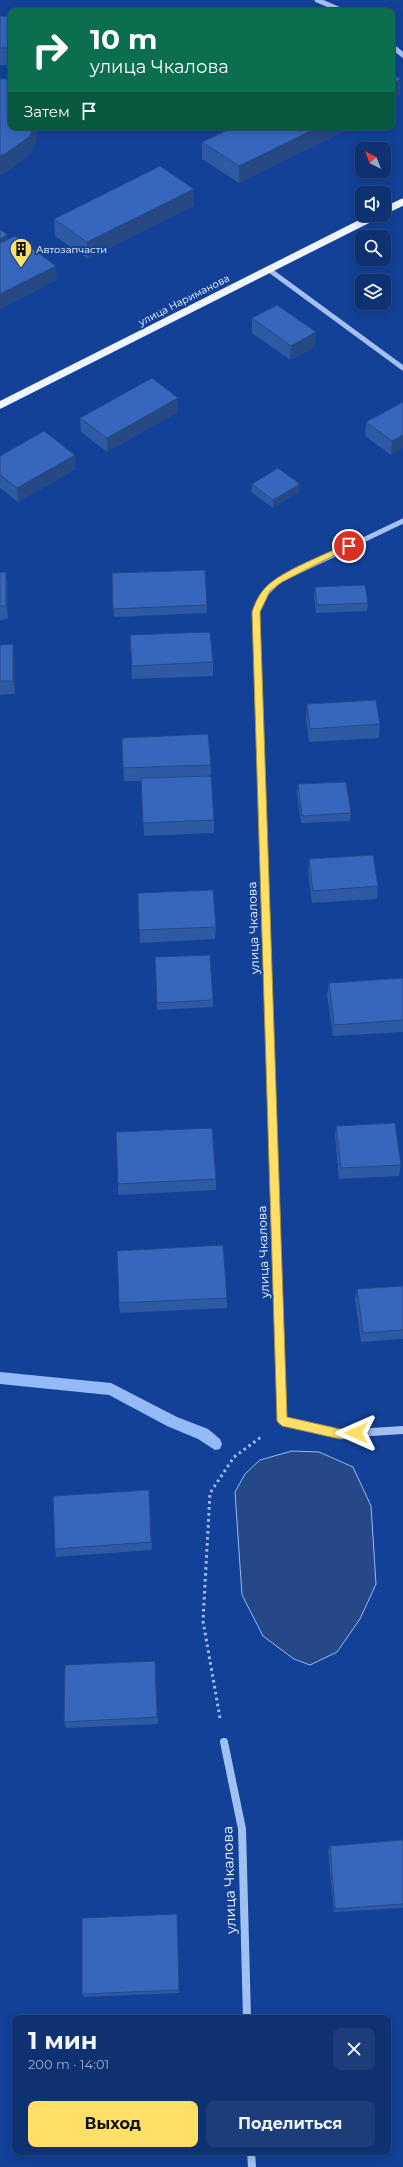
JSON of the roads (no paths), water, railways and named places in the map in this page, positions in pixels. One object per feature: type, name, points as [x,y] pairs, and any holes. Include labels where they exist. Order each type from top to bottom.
[{"type":"main road","points":[[391,208],[403,202]]},
{"type":"main road","name":"улица Нариманова","points":[[0,405],[363,222]]},
{"type":"street","points":[[317,0],[336,8]]},
{"type":"street","points":[[395,48],[403,55]]},
{"type":"street","points":[[268,269],[403,368]]},
{"type":"street","name":"улица Чкалова","points":[[403,521],[279,580],[268,590],[260,601],[256,612],[282,1421],[340,1434],[403,1430]]},
{"type":"street","name":"улица Чкалова","points":[[224,1742],[242,1829],[248,2015]]},
{"type":"street","points":[[251,2155],[252,2167]]},
{"type":"water","points":[[292,1451],[319,1452],[353,1467],[371,1506],[376,1584],[360,1619],[337,1652],[310,1665],[294,1659],[263,1636],[242,1595],[235,1492],[245,1474],[260,1460]]},
{"type":"waterway","points":[[0,1378],[111,1389],[172,1422],[203,1434],[215,1444]]},
{"type":"place","name":"Автозапчасти","points":[[21,268]]}]
